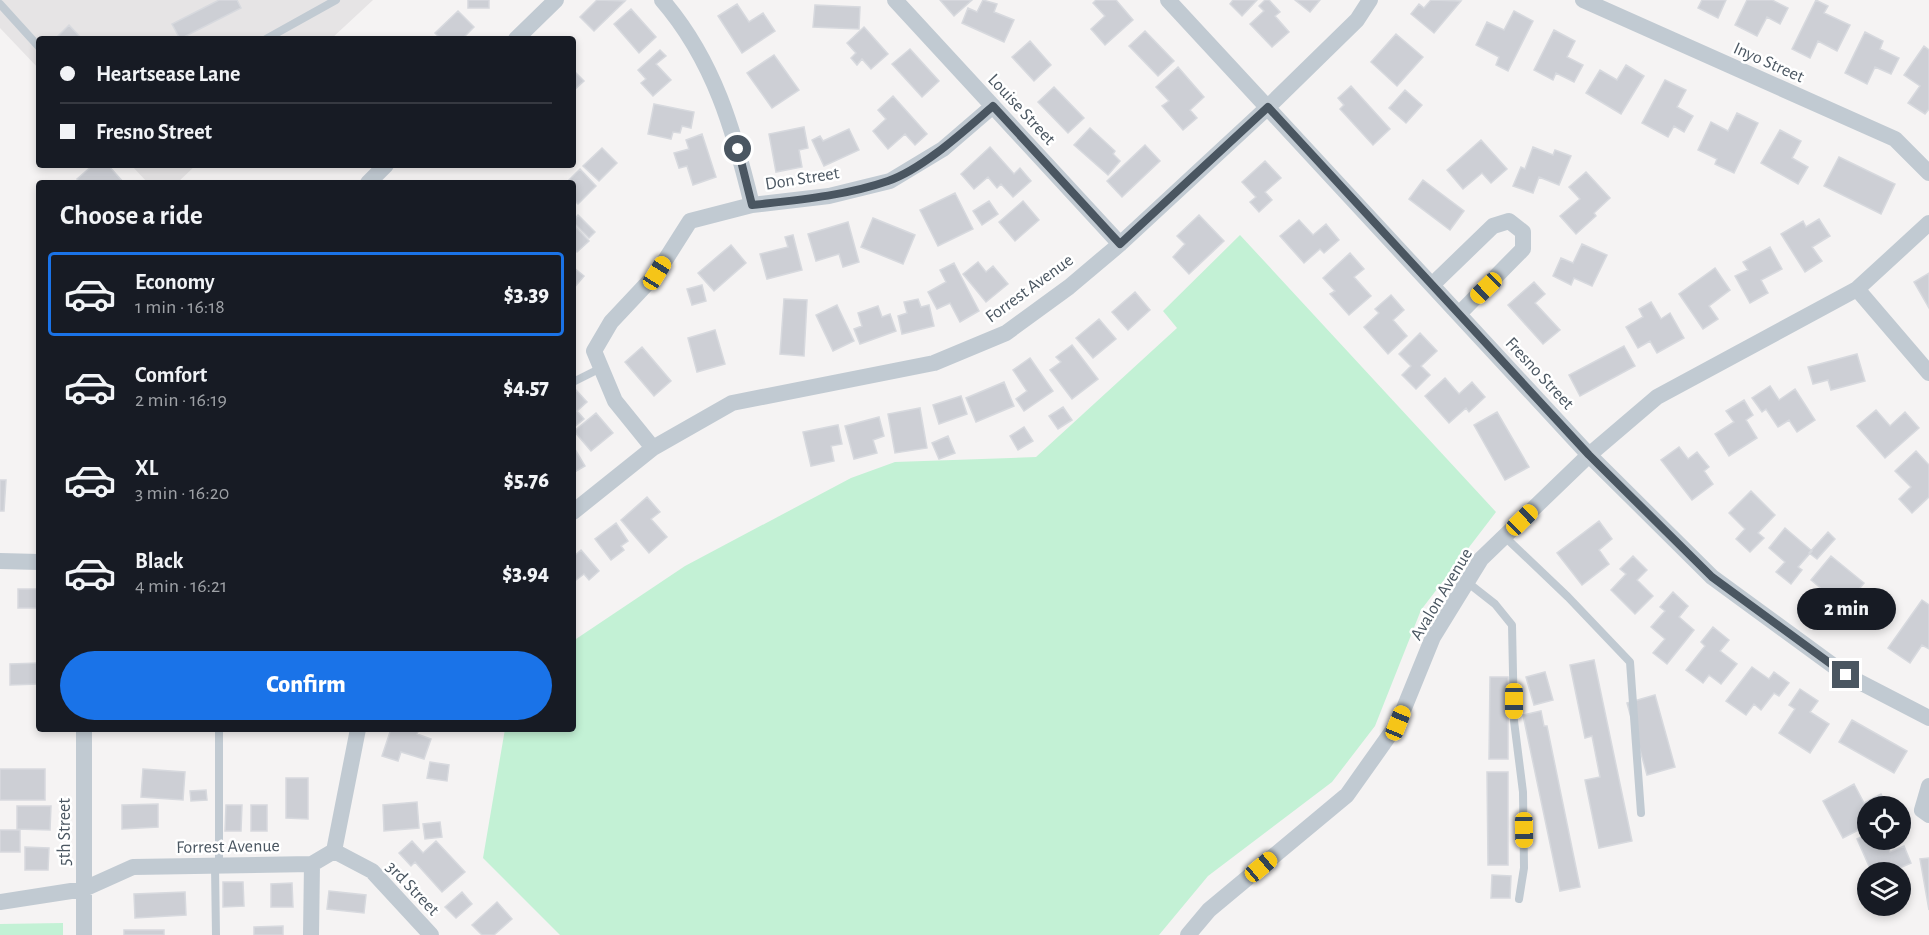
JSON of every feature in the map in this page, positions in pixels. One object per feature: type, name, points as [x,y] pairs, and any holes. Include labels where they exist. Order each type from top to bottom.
[{"type":"street","points":[[519,36],[556,0]]},
{"type":"street","points":[[662,0],[706,66],[734,130],[752,205]]},
{"type":"street","name":"Louise Street","points":[[895,0],[1120,244]]},
{"type":"street","name":"Fresno Street","points":[[1168,0],[1589,455],[1712,577],[1846,675],[1929,718]]},
{"type":"street","name":"Forrest Avenue","points":[[576,510],[652,448],[732,404],[934,363],[1006,333],[1069,287],[1120,244],[1268,107],[1357,20],[1370,0]]},
{"type":"street","name":"Inyo Street","points":[[1583,0],[1895,139],[1929,173]]},
{"type":"street","name":"Don Street","points":[[652,448],[615,401],[594,351],[611,322],[657,273],[690,221],[752,205],[829,196],[890,181],[943,148],[993,106]]},
{"type":"street","points":[[371,180],[383,168]]},
{"type":"street","points":[[1432,285],[1494,226],[1509,221],[1523,232],[1523,249],[1460,314]]},
{"type":"street","name":"Avalon Avenue","points":[[1188,935],[1209,910],[1347,795],[1398,723],[1433,637],[1481,559],[1589,455],[1657,397],[1857,289],[1929,223]]},
{"type":"street","points":[[1857,289],[1929,373]]},
{"type":"street","points":[[0,561],[36,562]]},
{"type":"street","name":"5th Street","points":[[84,732],[84,935]]},
{"type":"street","points":[[334,851],[357,732]]},
{"type":"street","points":[[1929,786],[1922,810],[1929,815]]},
{"type":"street","name":"Forrest Avenue","points":[[0,902],[84,889],[133,867],[312,864],[334,851]]},
{"type":"street","name":"3rd Street","points":[[334,851],[372,871],[431,935]]},
{"type":"street","points":[[311,935],[312,864]]},
{"type":"lane","points":[[271,36],[336,0]]},
{"type":"lane","points":[[0,4],[36,44]]},
{"type":"lane","points":[[576,380],[601,368]]},
{"type":"lane","points":[[1505,537],[1568,597],[1630,662],[1641,813]]},
{"type":"lane","points":[[1467,582],[1495,604],[1512,625],[1514,721],[1523,792],[1524,868],[1519,899]]},
{"type":"lane","points":[[216,935],[219,732]]},
{"type":"shaded area","points":[[0,0],[373,0],[334,36],[36,36],[36,66],[0,28]]},
{"type":"shaded area","points":[[134,168],[193,168],[180,180],[145,180]]},
{"type":"green space","points":[[1240,235],[1496,512],[1421,610],[1375,726],[1332,782],[1208,876],[1159,935],[560,935],[483,858],[504,732],[576,732],[576,639],[685,566],[851,478],[895,462],[1036,457],[1177,328],[1163,311]]},
{"type":"green space","points":[[63,923],[63,935],[0,935],[0,924]]},
{"type":"building","points":[[219,0],[237,0],[241,8],[186,36],[178,36],[172,24]]},
{"type":"building","points":[[468,0],[489,0],[489,8],[468,8]]},
{"type":"building","points":[[597,0],[625,1],[594,31],[580,17]]},
{"type":"building","points":[[940,0],[972,0],[954,16]]},
{"type":"building","points":[[983,0],[997,4],[994,12],[1014,20],[1004,42],[962,23],[968,8],[977,12]]},
{"type":"building","points":[[1096,0],[1116,0],[1133,20],[1105,45],[1091,29],[1105,16],[1093,3]]},
{"type":"building","points":[[1233,0],[1257,0],[1242,16],[1230,4]]},
{"type":"building","points":[[1265,0],[1269,0],[1280,12],[1275,16],[1289,32],[1272,47],[1250,24],[1264,11],[1259,6]]},
{"type":"building","points":[[1295,0],[1320,0],[1310,12]]},
{"type":"building","points":[[1431,0],[1461,1],[1434,33],[1411,14],[1419,4],[1424,8]]},
{"type":"building","points":[[1702,0],[1726,0],[1718,18],[1698,8]]},
{"type":"building","points":[[1747,0],[1772,0],[1788,8],[1780,24],[1767,17],[1757,36],[1735,25]]},
{"type":"building","points":[[1816,0],[1828,6],[1824,13],[1850,25],[1837,51],[1818,41],[1810,58],[1792,49]]},
{"type":"building","points":[[737,4],[749,22],[763,13],[775,31],[742,53],[718,16]]},
{"type":"building","points":[[815,5],[860,7],[859,29],[813,27]]},
{"type":"building","points":[[631,9],[656,37],[639,53],[614,24]]},
{"type":"building","points":[[458,11],[474,27],[465,36],[438,36],[435,33]]},
{"type":"building","points":[[1514,11],[1533,21],[1508,71],[1496,65],[1499,57],[1476,45],[1487,22],[1504,30]]},
{"type":"building","points":[[69,25],[79,36],[58,36]]},
{"type":"building","points":[[864,27],[888,54],[871,69],[862,59],[857,65],[851,58],[856,53],[847,43]]},
{"type":"building","points":[[1554,30],[1575,41],[1567,57],[1583,65],[1574,82],[1556,73],[1553,80],[1534,70]]},
{"type":"building","points":[[1145,31],[1174,61],[1158,76],[1129,46]]},
{"type":"building","points":[[1865,32],[1883,41],[1880,49],[1899,58],[1891,74],[1875,67],[1867,84],[1845,73]]},
{"type":"building","points":[[1396,34],[1423,57],[1397,86],[1371,62]]},
{"type":"building","points":[[1030,41],[1051,65],[1034,81],[1012,57]]},
{"type":"building","points":[[1924,46],[1929,50],[1929,109],[1925,114],[1908,103],[1920,86],[1904,75]]},
{"type":"building","points":[[910,49],[939,81],[922,97],[892,64]]},
{"type":"building","points":[[660,50],[666,56],[656,64],[671,80],[653,96],[641,83],[646,79],[638,70]]},
{"type":"building","points":[[774,55],[799,90],[772,108],[747,73]]},
{"type":"building","points":[[1626,65],[1644,76],[1621,114],[1586,93],[1600,70],[1617,80]]},
{"type":"building","points":[[1178,67],[1204,97],[1190,110],[1197,118],[1183,130],[1162,106],[1169,101],[1156,87]]},
{"type":"building","points":[[576,73],[584,81],[576,88]]},
{"type":"building","points":[[1665,80],[1686,90],[1677,107],[1693,116],[1684,132],[1674,126],[1668,137],[1642,123]]},
{"type":"building","points":[[1351,86],[1390,129],[1373,145],[1340,109],[1344,105],[1338,98]]},
{"type":"building","points":[[1054,87],[1084,118],[1068,133],[1038,102]]},
{"type":"building","points":[[1405,90],[1422,105],[1406,123],[1389,108]]},
{"type":"building","points":[[893,96],[927,134],[915,145],[905,134],[888,149],[873,131],[886,119],[878,110]]},
{"type":"building","points":[[654,104],[694,112],[691,128],[682,126],[680,133],[673,132],[671,139],[648,134]]},
{"type":"building","points":[[1737,113],[1758,123],[1734,173],[1715,164],[1717,159],[1698,150],[1711,122],[1728,131]]},
{"type":"building","points":[[804,127],[808,148],[799,150],[802,167],[776,172],[769,134]]},
{"type":"building","points":[[1090,128],[1115,151],[1113,154],[1120,161],[1108,175],[1074,145]]},
{"type":"building","points":[[849,129],[859,150],[824,166],[812,140],[820,136],[823,141]]},
{"type":"building","points":[[1780,130],[1801,141],[1792,158],[1808,167],[1798,184],[1761,163]]},
{"type":"building","points":[[702,134],[716,177],[693,185],[687,166],[679,168],[674,153],[689,149],[686,140]]},
{"type":"building","points":[[1481,140],[1507,169],[1491,183],[1482,173],[1463,189],[1447,170]]},
{"type":"building","points":[[1145,145],[1160,161],[1122,197],[1107,181]]},
{"type":"building","points":[[990,147],[1014,174],[1020,168],[1031,181],[1013,197],[1001,184],[997,188],[988,177],[974,189],[961,174]]},
{"type":"building","points":[[1533,147],[1553,155],[1555,150],[1571,156],[1559,185],[1539,177],[1533,193],[1513,186],[1521,167],[1525,169]]},
{"type":"building","points":[[602,148],[617,163],[599,181],[583,166]]},
{"type":"building","points":[[1839,157],[1895,184],[1881,214],[1824,186]]},
{"type":"building","points":[[1265,161],[1281,178],[1265,192],[1272,200],[1259,212],[1250,202],[1256,197],[1242,182]]},
{"type":"building","points":[[90,168],[111,168],[121,180],[78,180]]},
{"type":"building","points":[[580,169],[596,186],[578,204],[576,202],[576,180],[569,180]]},
{"type":"building","points":[[1586,172],[1610,198],[1594,213],[1596,216],[1576,234],[1560,216],[1580,199],[1569,187]]},
{"type":"building","points":[[1423,180],[1464,211],[1450,230],[1409,199]]},
{"type":"building","points":[[955,193],[973,229],[938,246],[920,210]]},
{"type":"building","points":[[989,201],[998,214],[982,225],[973,211]]},
{"type":"building","points":[[1023,201],[1039,220],[1015,241],[999,222]]},
{"type":"building","points":[[578,215],[595,232],[589,238],[576,225]]},
{"type":"building","points":[[1199,215],[1224,241],[1189,274],[1173,257],[1185,244],[1177,236]]},
{"type":"building","points":[[873,218],[915,235],[903,264],[861,247]]},
{"type":"building","points":[[1819,219],[1830,236],[1812,247],[1822,261],[1805,272],[1781,234],[1803,221],[1806,227]]},
{"type":"building","points":[[1299,220],[1313,235],[1326,224],[1339,240],[1324,253],[1320,249],[1304,263],[1280,236]]},
{"type":"building","points":[[848,222],[859,262],[843,267],[839,254],[816,261],[808,234]]},
{"type":"building","points":[[576,227],[589,241],[576,251]]},
{"type":"building","points":[[793,235],[802,270],[767,279],[760,254],[788,247],[785,237]]},
{"type":"building","points":[[1582,244],[1607,255],[1592,286],[1574,278],[1571,285],[1553,276],[1561,258],[1573,263]]},
{"type":"building","points":[[731,245],[746,263],[714,291],[698,273]]},
{"type":"building","points":[[1770,247],[1782,269],[1761,280],[1768,293],[1750,303],[1735,276],[1748,270],[1743,262]]},
{"type":"building","points":[[1350,253],[1364,269],[1354,277],[1371,296],[1349,315],[1330,294],[1335,291],[1323,278]]},
{"type":"building","points":[[978,262],[986,272],[993,266],[1008,284],[986,302],[963,274]]},
{"type":"building","points":[[954,263],[979,311],[960,322],[950,303],[937,309],[928,292],[946,282],[940,270]]},
{"type":"building","points":[[1715,268],[1730,290],[1709,306],[1718,319],[1703,329],[1679,294]]},
{"type":"building","points":[[576,269],[584,276],[576,285]]},
{"type":"building","points":[[1929,273],[1929,308],[1914,282]]},
{"type":"building","points":[[1534,282],[1545,294],[1535,303],[1560,330],[1543,344],[1508,305]]},
{"type":"building","points":[[702,285],[706,301],[692,305],[687,289]]},
{"type":"building","points":[[1135,292],[1150,310],[1128,330],[1112,312]]},
{"type":"building","points":[[1391,295],[1404,310],[1393,320],[1407,336],[1388,354],[1364,327],[1379,313],[1375,309]]},
{"type":"building","points":[[784,299],[807,300],[804,356],[780,354]]},
{"type":"building","points":[[918,299],[921,307],[929,305],[934,326],[902,334],[898,316],[907,313],[904,302]]},
{"type":"building","points":[[1651,302],[1661,319],[1670,313],[1684,338],[1657,353],[1650,341],[1638,348],[1626,327],[1643,317],[1639,309]]},
{"type":"building","points":[[837,305],[854,341],[833,351],[816,315]]},
{"type":"building","points":[[878,306],[882,317],[890,314],[896,331],[860,344],[854,329],[862,326],[858,313]]},
{"type":"building","points":[[1099,319],[1116,339],[1093,358],[1076,338]]},
{"type":"building","points":[[715,330],[725,364],[697,372],[688,338]]},
{"type":"building","points":[[1420,333],[1437,351],[1421,366],[1430,375],[1416,389],[1402,375],[1411,366],[1399,354]]},
{"type":"building","points":[[1072,345],[1098,379],[1072,399],[1050,370],[1061,362],[1056,357]]},
{"type":"building","points":[[1624,346],[1635,366],[1580,396],[1569,375]]},
{"type":"building","points":[[642,347],[671,381],[654,396],[625,362]]},
{"type":"building","points":[[1857,354],[1865,381],[1831,390],[1828,380],[1813,384],[1808,367]]},
{"type":"building","points":[[1030,358],[1053,391],[1024,411],[1016,399],[1027,391],[1013,370]]},
{"type":"building","points":[[1445,378],[1459,394],[1472,382],[1485,397],[1469,412],[1466,408],[1449,423],[1425,396]]},
{"type":"building","points":[[1004,382],[1014,406],[976,422],[966,398]]},
{"type":"building","points":[[1770,386],[1779,400],[1795,389],[1815,420],[1797,432],[1789,420],[1778,427],[1766,409],[1762,412],[1752,398]]},
{"type":"building","points":[[576,390],[587,402],[577,411],[584,419],[576,426]]},
{"type":"building","points":[[961,396],[967,414],[939,424],[933,405]]},
{"type":"building","points":[[1744,400],[1753,415],[1746,420],[1757,438],[1729,456],[1715,434],[1734,422],[1726,411]]},
{"type":"building","points":[[1063,407],[1072,420],[1058,429],[1049,416]]},
{"type":"building","points":[[920,408],[927,448],[895,453],[888,414]]},
{"type":"building","points":[[1876,410],[1890,426],[1905,412],[1919,428],[1885,458],[1857,426]]},
{"type":"building","points":[[1497,412],[1529,467],[1505,480],[1474,425]]},
{"type":"building","points":[[596,413],[613,433],[591,451],[576,433],[576,429]]},
{"type":"building","points":[[879,417],[884,436],[873,440],[877,453],[854,459],[845,426]]},
{"type":"building","points":[[838,425],[842,444],[831,446],[834,461],[811,466],[803,432]]},
{"type":"building","points":[[1024,427],[1033,441],[1018,450],[1010,436]]},
{"type":"building","points":[[948,436],[955,453],[939,459],[932,443]]},
{"type":"building","points":[[1679,447],[1688,459],[1697,452],[1709,467],[1704,471],[1713,484],[1692,500],[1661,460]]},
{"type":"building","points":[[576,451],[585,466],[576,471]]},
{"type":"building","points":[[1916,451],[1929,465],[1929,497],[1912,513],[1899,499],[1911,487],[1895,471]]},
{"type":"building","points":[[0,480],[6,480],[4,511],[0,511]]},
{"type":"building","points":[[1751,491],[1775,515],[1758,533],[1764,538],[1750,552],[1736,539],[1745,529],[1729,513]]},
{"type":"building","points":[[647,497],[660,512],[651,519],[667,537],[649,553],[621,520]]},
{"type":"building","points":[[1599,521],[1612,539],[1599,550],[1609,564],[1582,585],[1557,553]]},
{"type":"building","points":[[616,523],[628,541],[621,546],[624,550],[611,560],[595,539]]},
{"type":"building","points":[[1785,528],[1812,551],[1798,567],[1802,570],[1791,584],[1776,572],[1785,562],[1769,548]]},
{"type":"building","points":[[1828,532],[1835,539],[1817,559],[1809,553]]},
{"type":"building","points":[[581,550],[599,571],[589,580],[584,574],[576,580],[576,554]]},
{"type":"building","points":[[1633,556],[1647,570],[1637,580],[1653,596],[1635,614],[1611,590],[1626,574],[1620,569]]},
{"type":"building","points":[[1831,556],[1864,583],[1836,617],[1822,605],[1830,596],[1811,580]]},
{"type":"building","points":[[18,589],[36,589],[36,608],[18,608]]},
{"type":"building","points":[[1866,590],[1891,606],[1878,626],[1854,610]]},
{"type":"building","points":[[1673,592],[1688,606],[1679,617],[1694,630],[1667,664],[1653,653],[1665,639],[1651,627],[1665,611],[1660,607]]},
{"type":"building","points":[[1922,600],[1929,605],[1929,649],[1922,645],[1910,663],[1888,648]]},
{"type":"building","points":[[1713,627],[1729,640],[1720,651],[1737,664],[1721,684],[1709,675],[1703,683],[1686,670],[1705,646],[1701,642]]},
{"type":"building","points":[[1594,660],[1632,841],[1599,848],[1585,780],[1600,777],[1592,736],[1585,738],[1570,665]]},
{"type":"building","points":[[36,663],[36,684],[10,685],[10,664]]},
{"type":"building","points":[[1752,667],[1769,679],[1774,672],[1789,683],[1779,696],[1774,693],[1761,710],[1754,704],[1746,715],[1726,701]]},
{"type":"building","points":[[1545,672],[1553,700],[1534,705],[1526,677]]},
{"type":"building","points":[[1490,677],[1508,677],[1508,759],[1489,759]]},
{"type":"building","points":[[1800,689],[1818,701],[1810,712],[1829,724],[1810,753],[1779,733],[1795,709],[1789,705]]},
{"type":"building","points":[[1655,695],[1675,767],[1647,775],[1627,703]]},
{"type":"building","points":[[1541,711],[1544,726],[1547,726],[1580,887],[1560,891],[1523,715]]},
{"type":"building","points":[[1852,720],[1907,751],[1894,773],[1839,742]]},
{"type":"building","points":[[390,732],[418,732],[417,734],[431,739],[424,759],[401,752],[398,761],[382,756]]},
{"type":"building","points":[[430,762],[449,765],[447,781],[427,778]]},
{"type":"building","points":[[0,769],[45,769],[45,800],[0,800]]},
{"type":"building","points":[[143,769],[185,772],[183,800],[141,797]]},
{"type":"building","points":[[1487,772],[1508,772],[1508,865],[1488,865]]},
{"type":"building","points":[[286,778],[308,778],[308,819],[286,818]]},
{"type":"building","points":[[1854,784],[1860,796],[1857,796],[1857,831],[1843,838],[1823,801]]},
{"type":"building","points":[[206,790],[207,800],[191,801],[190,791]]},
{"type":"building","points":[[417,802],[419,828],[384,831],[383,805]]},
{"type":"building","points":[[158,804],[158,827],[122,829],[122,805]]},
{"type":"building","points":[[226,805],[242,805],[241,831],[225,831]]},
{"type":"building","points":[[251,805],[267,805],[267,831],[251,831]]},
{"type":"building","points":[[17,806],[51,806],[50,830],[17,829]]},
{"type":"building","points":[[440,822],[442,837],[425,839],[423,824]]},
{"type":"building","points":[[0,830],[20,830],[20,852],[0,852]]},
{"type":"building","points":[[412,841],[423,853],[436,841],[465,872],[442,892],[415,862],[411,866],[399,853]]},
{"type":"building","points":[[25,847],[49,848],[48,870],[25,870]]},
{"type":"building","points":[[1862,850],[1889,850],[1890,852],[1906,850],[1911,862],[1867,862]]},
{"type":"building","points":[[1929,858],[1929,910],[1920,859]]},
{"type":"building","points":[[1492,875],[1511,876],[1510,898],[1491,898]]},
{"type":"building","points":[[223,882],[243,882],[244,906],[223,907]]},
{"type":"building","points":[[292,883],[293,907],[271,907],[271,884]]},
{"type":"building","points":[[329,891],[366,895],[364,913],[327,909]]},
{"type":"building","points":[[185,892],[186,915],[135,918],[134,894]]},
{"type":"building","points":[[462,892],[472,904],[456,918],[445,907]]},
{"type":"building","points":[[497,902],[512,919],[494,935],[482,935],[472,925]]},
{"type":"building","points":[[283,926],[283,935],[254,935],[254,927]]},
{"type":"building","points":[[124,930],[164,930],[164,935],[124,935]]},
{"type":"route","points":[[738,149],[752,205],[829,196],[890,181],[943,148],[993,106],[1120,244],[1268,107],[1589,455],[1712,577],[1846,675]]}]
